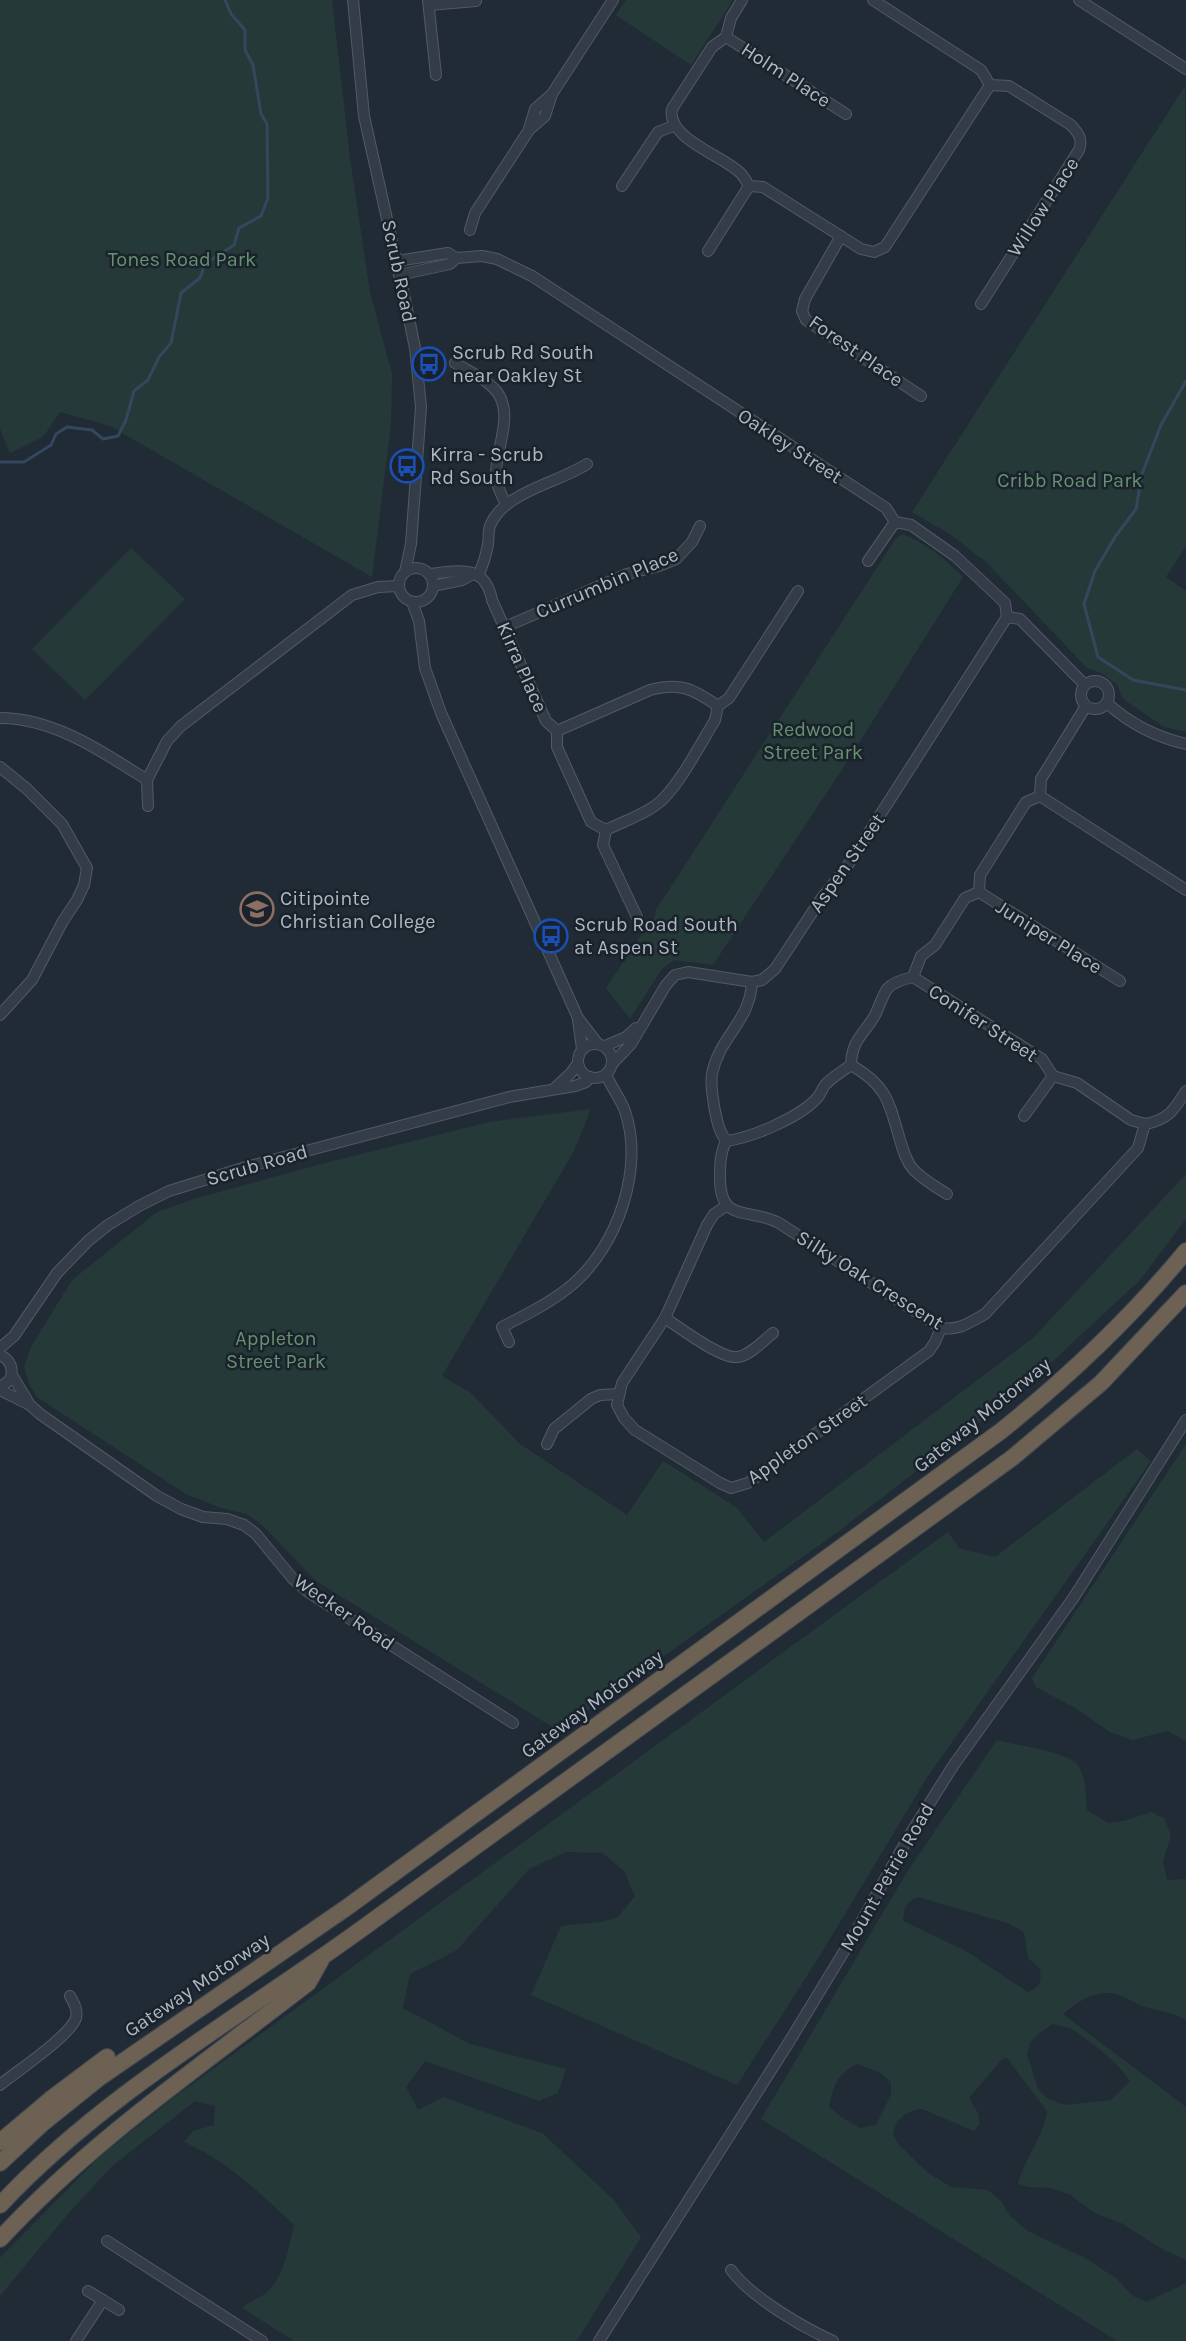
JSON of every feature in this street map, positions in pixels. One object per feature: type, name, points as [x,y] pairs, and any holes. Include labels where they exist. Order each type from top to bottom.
[{"type":"highway","name":"Gateway Motorway","points":[[0,2163],[70,2100],[136,2051],[346,1908],[976,1451],[1041,1399],[1090,1354],[1186,1251]]},
{"type":"highway","points":[[0,2205],[62,2144],[108,2105],[323,1957],[1012,1458],[1101,1383],[1186,1293]]},
{"type":"highway","points":[[0,2240],[51,2187],[119,2126],[308,1983],[323,1957]]},
{"type":"highway","points":[[0,2142],[51,2099],[108,2057],[136,2051]]},
{"type":"street","name":"Scrub Road","points":[[353,0],[364,117],[415,348],[421,407],[411,544],[405,572]]},
{"type":"street","points":[[470,230],[475,213],[529,130],[545,116],[552,94],[613,0]]},
{"type":"street","points":[[742,0],[731,18],[726,37],[712,47],[672,109],[670,116],[673,126],[681,134],[740,172],[749,186]]},
{"type":"street","points":[[749,186],[763,187],[861,249],[874,252],[885,247],[990,85],[981,70],[874,0]]},
{"type":"street","points":[[1079,0],[1186,69]]},
{"type":"street","points":[[436,75],[428,2],[476,1]]},
{"type":"street","name":"Holm Place","points":[[726,37],[846,114]]},
{"type":"street","name":"Willow Place","points":[[981,304],[1079,150],[1081,143],[1079,134],[1071,125],[1009,86],[990,85]]},
{"type":"street","points":[[622,186],[658,132],[673,126]]},
{"type":"street","points":[[708,251],[749,186]]},
{"type":"street","name":"Forest Place","points":[[841,236],[805,298],[802,311],[806,320],[921,396]]},
{"type":"street","name":"Oakley Street","points":[[397,261],[448,253],[456,258],[482,256],[497,259],[532,276],[886,508],[895,522],[911,525],[956,556],[1005,603],[1006,617]]},
{"type":"street","name":"Oakley Street","points":[[399,275],[450,264],[456,258]]},
{"type":"street","points":[[455,363],[488,383],[497,392],[502,403],[504,416],[496,478],[506,504]]},
{"type":"street","points":[[433,586],[475,575],[484,561],[490,527],[506,504],[573,473],[586,464]]},
{"type":"street","points":[[868,561],[895,522]]},
{"type":"street","name":"Currumbin Place","points":[[504,628],[627,574],[676,559],[692,542],[700,526]]},
{"type":"street","name":"Scrub Road","points":[[411,544],[418,568]]},
{"type":"street","points":[[475,575],[459,570],[429,574],[418,568],[405,572],[399,586],[404,597],[412,602],[419,621],[425,668],[441,713],[578,1018],[611,1054],[609,1069],[625,1112],[631,1143],[629,1178],[624,1204],[613,1231],[598,1258],[573,1284],[550,1301],[501,1324],[510,1342]]},
{"type":"street","points":[[419,621],[425,599],[433,586],[429,574]]},
{"type":"street","name":"Kirra Place","points":[[475,575],[489,586],[492,600],[546,721],[557,731],[557,747],[591,822],[606,830]]},
{"type":"street","points":[[148,806],[147,780],[167,741],[181,726],[352,595],[366,590],[399,586]]},
{"type":"street","points":[[637,917],[603,845],[606,830],[658,804],[668,794],[715,720],[718,706],[729,698],[798,591]]},
{"type":"street","points":[[412,602],[425,599]]},
{"type":"street","points":[[1006,617],[1020,619],[1085,685]]},
{"type":"street","name":"Aspen Street","points":[[752,982],[762,980],[775,969],[821,899],[848,865],[1006,617]]},
{"type":"street","points":[[1095,681],[1104,684],[1109,693],[1107,703],[1097,709],[1086,706],[1081,695],[1085,685],[1095,681]]},
{"type":"street","points":[[557,731],[666,685],[680,686],[695,691],[718,706]]},
{"type":"street","points":[[1107,703],[1119,714],[1149,732],[1186,744]]},
{"type":"street","points":[[1040,796],[1041,779],[1086,706]]},
{"type":"street","points":[[0,718],[38,723],[68,735],[104,752],[147,780]]},
{"type":"street","points":[[0,766],[62,824],[87,868],[84,885],[77,900],[63,921],[32,980],[0,1014]]},
{"type":"street","points":[[1040,796],[1186,890]]},
{"type":"street","points":[[852,1065],[852,1050],[857,1037],[874,1016],[888,988],[900,980],[913,977],[921,956],[935,945],[965,898],[979,892],[980,875],[1026,802],[1040,796]]},
{"type":"street","name":"Juniper Place","points":[[979,892],[1120,981]]},
{"type":"street","points":[[578,1063],[582,1072],[590,1077],[596,1078],[609,1069],[631,1044],[641,1024],[675,975],[688,972],[752,982],[748,1009],[721,1047],[711,1075],[711,1089],[719,1131],[726,1141]]},
{"type":"street","name":"Conifer Street","points":[[913,977],[1041,1059],[1053,1076],[1077,1083],[1131,1120],[1144,1124]]},
{"type":"street","points":[[555,1088],[572,1073],[578,1063],[582,1049],[578,1018]]},
{"type":"street","points":[[582,1049],[589,1044],[601,1045],[626,1037],[641,1024]]},
{"type":"street","points":[[726,1141],[740,1140],[771,1128],[818,1098],[826,1084],[852,1065]]},
{"type":"street","points":[[852,1065],[879,1084],[889,1103],[905,1156],[913,1169],[947,1194]]},
{"type":"street","points":[[1024,1116],[1053,1076]]},
{"type":"street","name":"Scrub Road","points":[[0,1348],[14,1336],[37,1299],[71,1257],[101,1230],[138,1206],[170,1191],[246,1167],[509,1097],[575,1086],[586,1082],[590,1077]]},
{"type":"street","points":[[1144,1124],[1159,1121],[1172,1111],[1186,1091]]},
{"type":"street","name":"Silky Oak Crescent","points":[[726,1206],[736,1211],[770,1218],[941,1328],[951,1329],[960,1327],[985,1314],[1138,1148],[1144,1124]]},
{"type":"street","points":[[547,1444],[554,1429],[591,1399],[600,1395],[618,1394],[622,1383],[665,1318],[707,1225],[714,1214],[726,1206],[720,1195],[721,1153],[726,1141]]},
{"type":"street","points":[[665,1318],[722,1354],[737,1357],[747,1353],[773,1333]]},
{"type":"street","name":"Appleton Street","points":[[618,1394],[617,1405],[624,1418],[635,1430],[720,1483],[731,1488],[740,1487],[902,1372],[928,1351],[941,1328]]},
{"type":"street","name":"Scrub Road","points":[[11,1370],[14,1336]]},
{"type":"street","name":"Wecker Road","points":[[0,1355],[30,1405]]},
{"type":"street","name":"Wecker Road","points":[[11,1370],[6,1384],[0,1389],[30,1405],[157,1496],[203,1517],[227,1519],[244,1525],[256,1534],[292,1580],[308,1592],[513,1723]]},
{"type":"street","name":"Mount Petrie Road","points":[[599,2341],[795,2032],[854,1935],[909,1836],[953,1766],[1074,1597],[1186,1420]]},
{"type":"street","points":[[0,2085],[69,2030],[76,2018],[76,2007],[70,1996]]},
{"type":"street","points":[[107,2241],[262,2341]]},
{"type":"street","points":[[731,2270],[741,2284],[759,2297],[833,2341]]},
{"type":"street","points":[[88,2291],[119,2310]]},
{"type":"street","points":[[76,2341],[103,2300]]},
{"type":"green space","name":"Tones Road Park","points":[[0,0],[332,0],[350,158],[370,292],[392,374],[391,424],[372,577],[110,426],[60,412],[43,437],[10,453],[0,429]]},
{"type":"green space","points":[[626,0],[733,0],[691,65],[616,15]]},
{"type":"green space","name":"Cribb Road Park","points":[[1185,86],[1186,546],[1166,577],[1186,591],[1186,732],[1164,727],[1123,699],[1117,685],[1101,673],[1087,668],[986,562],[951,535],[912,512]]},
{"type":"green space","name":"Redwood Street Park","points":[[903,534],[935,552],[963,577],[845,765],[713,965],[674,960],[661,970],[630,1019],[606,988],[643,932],[654,921],[656,910],[896,538]]},
{"type":"green space","points":[[131,548],[185,599],[85,700],[32,649]]},
{"type":"green space","name":"Appleton Street Park","points":[[591,1109],[574,1151],[442,1376],[471,1393],[520,1444],[627,1515],[663,1461],[736,1507],[764,1542],[1034,1337],[1186,1174],[1186,1219],[1139,1281],[1027,1385],[839,1531],[559,1731],[316,1581],[263,1526],[247,1514],[221,1508],[186,1494],[38,1398],[29,1384],[24,1366],[31,1347],[72,1280],[157,1212],[194,1199],[317,1165],[489,1122]]},
{"type":"green space","points":[[1186,1444],[1186,1741],[1167,1731],[1133,1740],[1110,1732],[1077,1709],[1036,1687],[1032,1678]]},
{"type":"green space","points":[[1137,1449],[1151,1461],[928,1776],[819,1957],[737,2085],[531,1995],[561,1926],[601,1922],[618,1917],[635,1896],[624,1871],[603,1853],[566,1852],[529,1869],[457,1950],[410,1974],[403,2008],[470,2044],[566,2069],[558,2093],[539,2101],[425,2061],[406,2087],[418,2110],[443,2097],[542,2133],[613,2199],[641,2237],[577,2341],[294,2341],[242,2308],[273,2286],[285,2261],[294,2225],[228,2168],[184,2142],[193,2131],[214,2125],[215,2106],[195,2101],[111,2167],[67,2215],[0,2296],[0,2258],[101,2155],[180,2093],[948,1532],[959,1548],[995,1557]]},
{"type":"green space","points":[[997,1740],[1052,1752],[1077,1764],[1085,1786],[1087,1810],[1108,1823],[1124,1821],[1151,1812],[1164,1818],[1171,1835],[1163,1862],[1167,1880],[1186,1879],[1186,2020],[1111,1993],[1089,1997],[1063,2014],[1186,2107],[1186,2260],[1162,2249],[1123,2224],[1095,2213],[1069,2194],[1050,2188],[1018,2184],[1042,2130],[1047,2111],[1007,2058],[1002,2059],[969,2098],[978,2113],[980,2124],[974,2131],[922,2109],[911,2111],[903,2116],[896,2124],[893,2135],[899,2145],[928,2173],[951,2187],[988,2190],[1001,2201],[1009,2215],[1028,2231],[1087,2259],[1117,2279],[1133,2296],[1147,2302],[1186,2283],[1186,2341],[1117,2341],[761,2119],[907,1872]],"holes":[[[918,1897],[1007,1923],[1024,1932],[1028,1958],[1040,1969],[1041,1978],[1038,1986],[1028,1992],[966,1951],[903,1921],[906,1906]],[[1053,2024],[1067,2027],[1102,2051],[1130,2081],[1111,2100],[1064,2105],[1047,2098],[1038,2089],[1027,2054],[1030,2043],[1039,2033]],[[857,2064],[879,2072],[891,2082],[891,2095],[876,2125],[860,2128],[829,2107],[837,2081],[844,2072]]]},
{"type":"waterway","points":[[0,462],[24,462],[51,445],[56,434],[67,427],[92,430],[103,439],[118,436],[126,420],[134,391],[148,380],[159,357],[171,343],[181,293],[200,278],[205,264],[234,245],[239,228],[261,216],[268,198],[267,124],[261,114],[253,65],[245,50],[245,30],[231,14],[225,0]]},
{"type":"waterway","points":[[1186,381],[1161,425],[1142,474],[1136,509],[1115,537],[1095,571],[1084,604],[1098,657],[1133,680],[1186,690]]},
{"type":"place","name":"Scrub Rd South near Oakley St","points":[[429,364]]},
{"type":"place","name":"Kirra - Scrub Rd South","points":[[407,466]]},
{"type":"place","name":"Citipointe Christian College","points":[[257,909]]},
{"type":"place","name":"Scrub Road South at Aspen St","points":[[551,936]]}]
